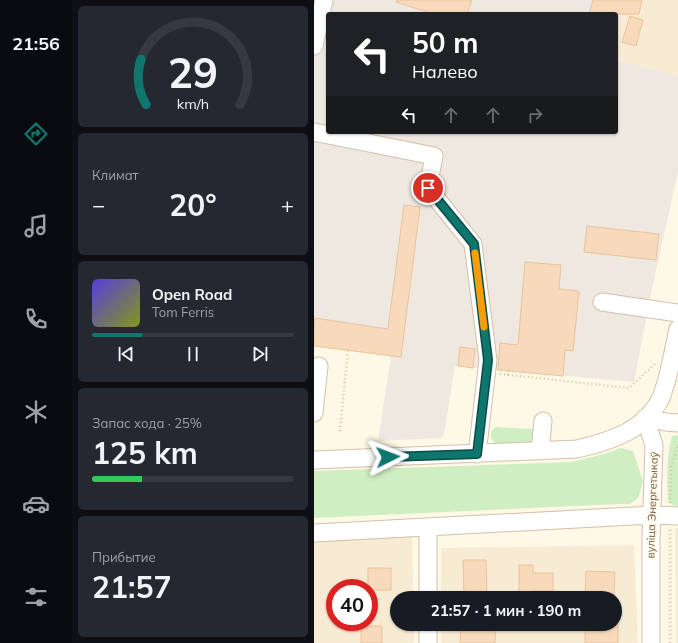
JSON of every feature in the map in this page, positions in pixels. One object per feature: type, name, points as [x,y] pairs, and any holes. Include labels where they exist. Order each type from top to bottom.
[{"type":"street","points":[[314,46],[324,0]]},
{"type":"street","points":[[314,132],[434,156],[428,188],[474,244],[488,360],[477,454]]},
{"type":"street","points":[[602,302],[678,313]]},
{"type":"street","points":[[314,460],[577,449],[616,438],[632,430],[654,409],[662,397],[678,329]]},
{"type":"street","points":[[314,413],[319,366]]},
{"type":"street","points":[[645,418],[678,424]]},
{"type":"street","name":"вуліца Энергетыкаў","points":[[645,418],[654,445],[650,538],[652,643]]},
{"type":"street","points":[[540,451],[543,421]]},
{"type":"street","points":[[314,534],[428,527],[674,516]]},
{"type":"street","points":[[428,527],[428,591]]},
{"type":"street","points":[[428,631],[428,643]]},
{"type":"path","points":[[340,431],[348,350]]},
{"type":"path","points":[[486,373],[629,388],[659,360],[670,363]]},
{"type":"path","points":[[508,375],[509,370]]},
{"type":"path","points":[[670,643],[674,516],[671,468],[678,445]]},
{"type":"shaded area","points":[[314,0],[626,0],[618,26],[618,12],[326,12],[326,134],[618,134],[618,61],[678,76],[678,172],[651,293],[634,382],[455,366],[444,434],[441,438],[378,441],[391,356],[314,346]]},
{"type":"shaded area","points":[[626,0],[678,0],[678,76],[618,61],[618,26]]},
{"type":"shaded area","points":[[675,528],[678,528],[678,643],[676,643]]},
{"type":"shaded area","points":[[412,536],[413,591],[390,591],[390,631],[414,631],[414,643],[314,643],[314,541]]},
{"type":"shaded area","points":[[634,545],[638,643],[441,643],[441,631],[622,631],[622,591],[441,591],[441,548]]},
{"type":"green space","points":[[496,427],[532,429],[534,431],[536,442],[498,445],[493,441],[491,436],[493,429]]},
{"type":"green space","points":[[678,435],[678,506],[674,506],[668,501],[667,468],[672,436]]},
{"type":"green space","points":[[620,448],[633,451],[643,481],[638,498],[630,504],[314,518],[314,471],[572,462],[608,453]]},
{"type":"building","points":[[397,0],[472,0],[468,12],[427,12],[396,2]]},
{"type":"building","points":[[593,0],[642,0],[639,14],[590,12]]},
{"type":"building","points":[[630,16],[643,20],[636,46],[622,42]]},
{"type":"building","points":[[404,205],[420,207],[401,357],[314,346],[315,318],[388,329]]},
{"type":"building","points":[[587,226],[659,234],[656,260],[584,252]]},
{"type":"building","points":[[525,262],[561,265],[559,289],[579,291],[573,351],[565,350],[563,376],[498,370],[500,343],[518,345]]},
{"type":"building","points":[[460,347],[475,349],[473,368],[458,366]]},
{"type":"building","points":[[463,560],[486,560],[487,591],[464,591]]},
{"type":"building","points":[[519,565],[533,565],[533,573],[553,573],[553,591],[519,591]]},
{"type":"building","points":[[368,568],[391,568],[391,590],[378,590],[378,579],[368,579]]},
{"type":"building","points":[[586,571],[615,572],[614,591],[585,591]]},
{"type":"building","points":[[378,626],[382,626],[382,643],[361,643],[361,631],[378,631]]},
{"type":"building","points":[[461,631],[496,631],[495,643],[460,643]]},
{"type":"building","points":[[585,631],[618,631],[618,643],[585,643]]},
{"type":"slow traffic","points":[[475,253],[484,327]]},
{"type":"route","points":[[388,457],[477,454],[488,360],[474,244],[428,188]]}]
